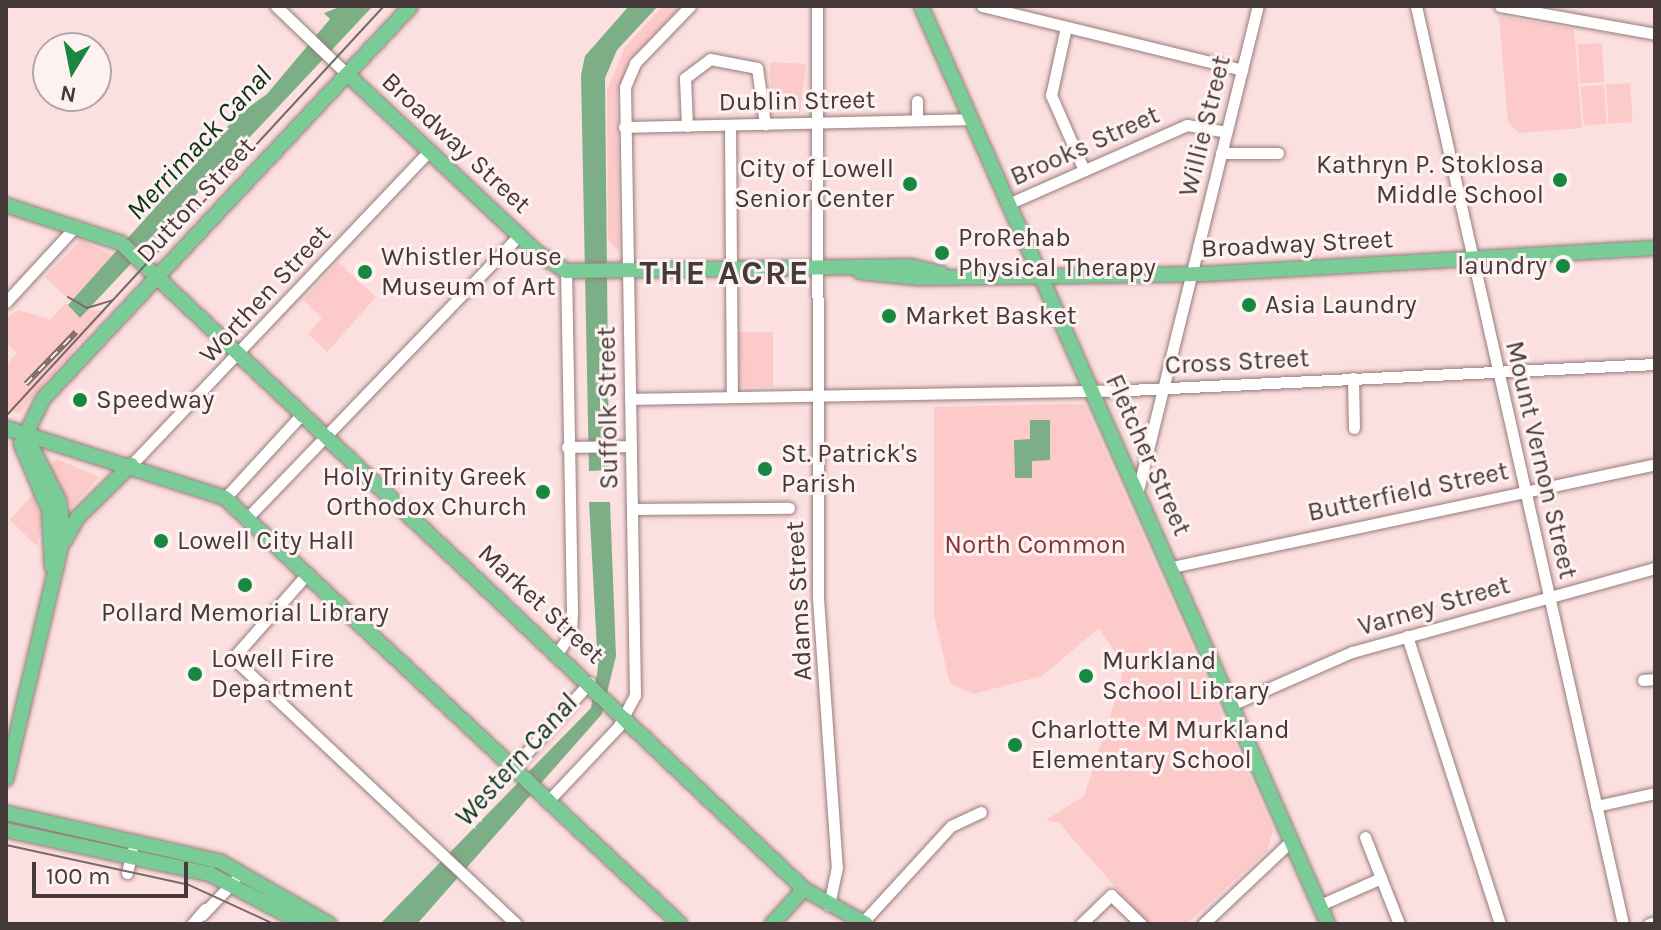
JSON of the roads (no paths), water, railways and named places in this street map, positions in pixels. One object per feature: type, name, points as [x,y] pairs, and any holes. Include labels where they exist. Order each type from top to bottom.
[{"type":"main road","name":"Dutton Street","points":[[25,434],[43,399],[411,6]]},
{"type":"main road","name":"Fletcher Street","points":[[921,6],[1328,924]]},
{"type":"main road","name":"Broadway Street","points":[[347,74],[519,235],[570,271],[1191,274],[1655,248]]},
{"type":"main road","name":"Market Street","points":[[6,205],[76,226],[122,244],[625,715],[804,889],[864,923]]},
{"type":"main road","points":[[6,428],[131,465],[225,498],[680,924]]},
{"type":"main road","points":[[25,434],[62,510],[62,548]]},
{"type":"main road","points":[[6,779],[52,567],[49,510],[24,454],[25,434]]},
{"type":"main road","points":[[52,567],[77,518],[131,465]]},
{"type":"main road","points":[[6,813],[134,840],[240,870],[329,924]]},
{"type":"main road","points":[[6,830],[131,857],[233,885],[304,924]]},
{"type":"main road","points":[[772,924],[804,889]]},
{"type":"street","points":[[276,6],[347,74]]},
{"type":"street","name":"Suffolk Street","points":[[544,796],[625,715],[636,685],[630,399],[620,272],[624,127],[629,74],[690,6]]},
{"type":"street","name":"Adams Street","points":[[817,6],[818,598],[837,867],[829,905]]},
{"type":"street","points":[[982,6],[1242,70]]},
{"type":"street","name":"Willie Street","points":[[1138,490],[1258,6]]},
{"type":"street","name":"Mount Vernon Street","points":[[1416,6],[1623,924]]},
{"type":"street","points":[[1500,6],[1655,34]]},
{"type":"street","points":[[1066,27],[1051,95],[1084,170]]},
{"type":"street","points":[[687,126],[685,78],[710,59],[757,68],[765,124]]},
{"type":"street","points":[[917,101],[917,120]]},
{"type":"street","name":"Dublin Street","points":[[624,127],[971,119]]},
{"type":"street","points":[[730,125],[732,396]]},
{"type":"street","name":"Brooks Street","points":[[1008,204],[1187,125],[1226,132]]},
{"type":"street","name":"Worthen Street","points":[[131,465],[429,151]]},
{"type":"street","points":[[1221,153],[1278,153]]},
{"type":"street","points":[[6,302],[76,226]]},
{"type":"street","points":[[248,517],[519,235]]},
{"type":"street","points":[[558,652],[571,622],[567,447],[570,271]]},
{"type":"street","name":"Cross Street","points":[[630,399],[1093,390],[1655,364]]},
{"type":"street","points":[[1353,378],[1354,428]]},
{"type":"street","points":[[225,498],[303,413]]},
{"type":"street","points":[[567,447],[631,446]]},
{"type":"street","name":"Butterfield Street","points":[[1172,567],[1526,489],[1655,464]]},
{"type":"street","points":[[632,509],[789,508]]},
{"type":"street","name":"Varney Street","points":[[1231,705],[1318,664],[1407,636],[1655,568]]},
{"type":"street","points":[[307,574],[233,658],[516,924]]},
{"type":"street","points":[[1407,636],[1500,924]]},
{"type":"street","points":[[518,772],[590,682]]},
{"type":"street","points":[[1596,806],[1655,793]]},
{"type":"street","points":[[864,923],[951,826],[981,812]]},
{"type":"street","points":[[1365,837],[1399,924]]},
{"type":"street","points":[[127,873],[134,840]]},
{"type":"street","points":[[1203,924],[1292,840]]},
{"type":"street","points":[[192,924],[219,902],[240,870]]},
{"type":"street","points":[[1320,905],[1381,878]]},
{"type":"street","points":[[1081,924],[1111,895],[1141,924]]},
{"type":"tram line","points":[[6,416],[384,6]]},
{"type":"tram line","points":[[68,297],[87,308],[113,300]]},
{"type":"tram line","points":[[6,845],[189,885],[274,924]]},
{"type":"railway","points":[[26,384],[76,332]]},
{"type":"place","name":"Kathryn P. Stoklosa Middle School","points":[[1560,180]]},
{"type":"place","name":"City of Lowell Senior Center","points":[[910,184]]},
{"type":"place","name":"ProRehab Physical Therapy","points":[[942,253]]},
{"type":"place","name":"laundry","points":[[1563,266]]},
{"type":"place","name":"Whistler House Museum of Art","points":[[365,272]]},
{"type":"place","name":"Asia Laundry","points":[[1249,305]]},
{"type":"place","name":"Market Basket","points":[[889,316]]},
{"type":"place","name":"Speedway","points":[[80,400]]},
{"type":"place","name":"St. Patrick's Parish","points":[[765,469]]},
{"type":"place","name":"Holy Trinity Greek Orthodox Church","points":[[543,492]]},
{"type":"place","name":"Lowell City Hall","points":[[161,541]]},
{"type":"place","name":"Pollard Memorial Library","points":[[245,585]]},
{"type":"place","name":"Lowell Fire Department","points":[[195,674]]},
{"type":"place","name":"Murkland School Library","points":[[1086,676]]},
{"type":"place","name":"Charlotte M Murkland Elementary School","points":[[1015,745]]},
{"type":"district","name":"THE ACRE","points":[[725,274]]},
{"type":"water label","name":"Merrimack Canal","points":[[199,143]]},
{"type":"water label","name":"Western Canal","points":[[516,760]]},
{"type":"park label","name":"North Common","points":[[1035,545]]}]
